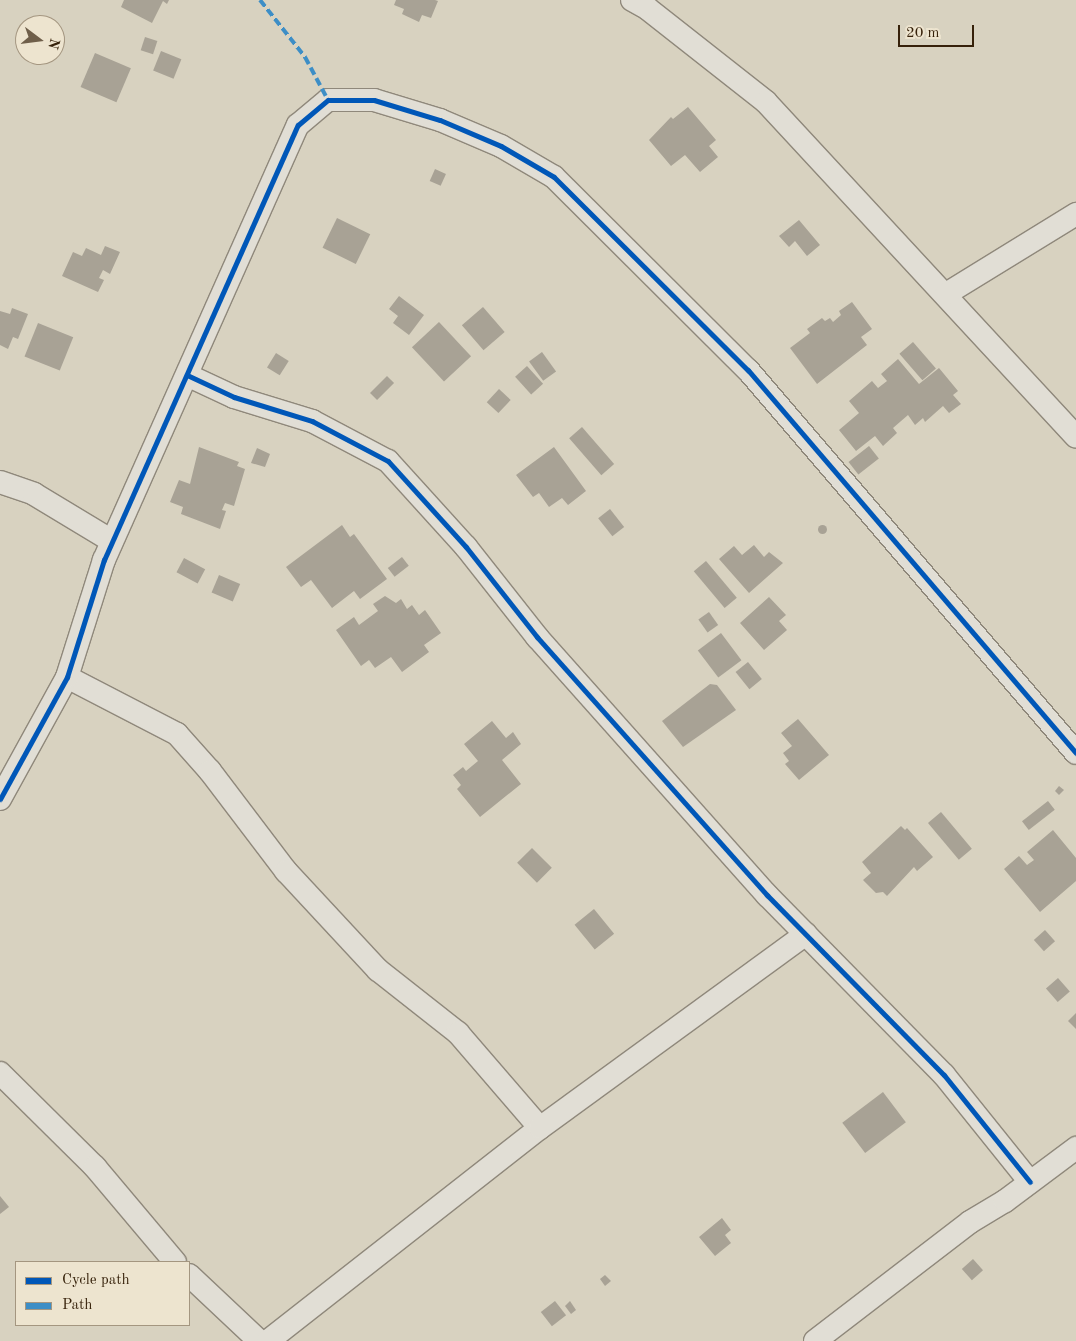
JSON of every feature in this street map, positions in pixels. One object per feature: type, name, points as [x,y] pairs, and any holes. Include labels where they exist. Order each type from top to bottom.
[{"type":"street","points":[[632,0],[648,9],[766,102],[946,294],[1076,437]]},
{"type":"street","points":[[0,799],[67,677],[112,540],[298,125],[328,100],[374,100],[440,120],[501,146],[554,177],[748,370],[1076,753]]},
{"type":"street","points":[[946,294],[1076,214]]},
{"type":"street","points":[[187,375],[234,397],[312,421],[388,461],[466,547],[538,636],[670,789],[806,934],[944,1075],[1030,1182]]},
{"type":"street","points":[[0,482],[34,494],[112,540]]},
{"type":"street","points":[[67,677],[177,734],[210,771],[286,871],[378,970],[458,1033],[540,1128]]},
{"type":"street","points":[[268,1341],[540,1128],[806,934]]},
{"type":"street","points":[[0,1073],[94,1166],[174,1261]]},
{"type":"street","points":[[815,1341],[970,1222],[1030,1182],[1076,1148]]},
{"type":"street","points":[[190,1276],[260,1341]]},
{"type":"building","points":[[124,0],[169,0],[167,4],[163,1],[152,23],[121,7]]},
{"type":"building","points":[[396,0],[438,1],[431,18],[422,15],[419,22],[402,14],[404,9],[394,5]]},
{"type":"building","points":[[145,37],[157,41],[153,54],[141,50]]},
{"type":"building","points":[[161,51],[181,59],[174,79],[153,70]]},
{"type":"building","points":[[95,53],[131,68],[116,102],[81,87]]},
{"type":"building","points":[[688,107],[716,140],[709,146],[718,157],[700,172],[685,155],[671,166],[649,140],[671,117],[673,119]]},
{"type":"building","points":[[435,169],[446,174],[441,186],[430,181]]},
{"type":"building","points":[[337,218],[370,234],[356,264],[323,248]]},
{"type":"building","points":[[799,220],[820,245],[807,256],[795,241],[789,247],[779,236]]},
{"type":"building","points":[[105,246],[120,252],[110,274],[103,270],[99,278],[104,280],[98,292],[62,276],[73,252],[82,256],[86,248],[101,255]]},
{"type":"building","points":[[399,296],[424,315],[409,335],[393,323],[398,316],[389,309]]},
{"type":"building","points":[[852,302],[872,329],[861,337],[867,345],[817,384],[790,348],[810,333],[807,329],[822,318],[825,321],[830,318],[833,322],[841,315],[839,311]]},
{"type":"building","points":[[483,307],[505,332],[484,350],[462,325]]},
{"type":"building","points":[[12,308],[28,314],[18,339],[13,337],[8,349],[0,345],[0,311],[10,314]]},
{"type":"building","points":[[439,322],[471,356],[444,382],[412,347]]},
{"type":"building","points":[[38,323],[73,337],[60,371],[25,356]]},
{"type":"building","points":[[913,342],[936,368],[922,380],[899,354]]},
{"type":"building","points":[[542,352],[556,371],[543,381],[529,361]]},
{"type":"building","points":[[276,353],[289,361],[280,375],[267,367]]},
{"type":"building","points":[[898,359],[919,384],[939,368],[958,391],[953,395],[961,404],[949,413],[943,406],[925,422],[923,418],[915,425],[908,415],[893,428],[897,433],[883,446],[875,436],[856,451],[839,430],[859,413],[849,401],[872,381],[878,388],[887,381],[881,374]]},
{"type":"building","points":[[527,366],[543,384],[531,395],[515,377]]},
{"type":"building","points":[[387,376],[394,383],[377,400],[370,393]]},
{"type":"building","points":[[499,389],[511,400],[498,413],[487,402]]},
{"type":"building","points":[[582,427],[614,464],[601,475],[569,438]]},
{"type":"building","points":[[869,446],[879,459],[858,475],[849,462]]},
{"type":"building","points":[[199,447],[239,462],[237,466],[245,469],[234,506],[225,503],[222,510],[226,511],[220,529],[181,514],[183,507],[170,502],[179,480],[190,484]]},
{"type":"building","points":[[554,447],[586,491],[568,505],[562,498],[549,507],[539,493],[533,497],[516,475]]},
{"type":"building","points":[[257,448],[270,454],[265,467],[251,463]]},
{"type":"building","points":[[610,509],[624,527],[612,536],[598,518]]},
{"type":"building","points":[[822,524],[827,529],[822,534],[817,529]]},
{"type":"building","points":[[342,525],[350,537],[354,534],[387,579],[360,599],[354,591],[332,608],[311,580],[301,587],[286,567]]},
{"type":"building","points":[[754,545],[764,557],[769,552],[783,563],[749,593],[719,559],[734,546],[742,555]]},
{"type":"building","points":[[402,557],[409,566],[395,577],[388,568]]},
{"type":"building","points":[[184,558],[205,569],[198,583],[176,572]]},
{"type":"building","points":[[706,561],[737,598],[725,608],[694,571]]},
{"type":"building","points":[[219,575],[240,584],[233,601],[212,592]]},
{"type":"building","points":[[385,596],[396,603],[401,599],[407,609],[412,605],[419,615],[425,610],[441,633],[424,645],[429,652],[402,672],[391,657],[375,668],[369,660],[361,666],[336,630],[354,617],[359,625],[378,611],[373,604]]},
{"type":"building","points":[[769,597],[786,615],[779,621],[787,630],[764,650],[740,623]]},
{"type":"building","points":[[709,612],[718,625],[708,633],[698,619]]},
{"type":"building","points":[[721,633],[741,660],[718,678],[698,650]]},
{"type":"building","points":[[748,662],[762,679],[749,689],[736,672]]},
{"type":"building","points":[[710,684],[717,685],[736,710],[683,747],[662,721]]},
{"type":"building","points":[[798,719],[829,755],[799,780],[785,764],[789,761],[783,753],[792,746],[781,733]]},
{"type":"building","points":[[492,721],[506,738],[513,732],[521,744],[502,760],[521,784],[480,817],[457,789],[461,785],[453,775],[463,767],[466,771],[478,761],[464,744]]},
{"type":"building","points":[[1059,786],[1064,790],[1059,795],[1055,791]]},
{"type":"building","points":[[1048,801],[1055,810],[1029,830],[1022,821]]},
{"type":"building","points":[[941,812],[972,849],[959,860],[928,823]]},
{"type":"building","points":[[901,826],[905,830],[907,828],[933,857],[917,871],[914,867],[887,896],[883,892],[876,893],[863,880],[871,873],[862,862]]},
{"type":"building","points":[[1053,830],[1076,858],[1076,881],[1040,912],[1004,869],[1019,856],[1027,865],[1034,860],[1027,852]]},
{"type":"building","points":[[532,848],[552,868],[537,883],[517,863]]},
{"type":"building","points":[[594,909],[614,934],[595,950],[575,925]]},
{"type":"building","points":[[1045,930],[1055,941],[1044,951],[1034,940]]},
{"type":"building","points":[[1058,978],[1070,992],[1058,1002],[1046,988]]},
{"type":"building","points":[[1076,1013],[1076,1029],[1068,1021]]},
{"type":"building","points":[[883,1092],[906,1122],[865,1153],[842,1123]]},
{"type":"building","points":[[0,1196],[9,1207],[0,1214]]},
{"type":"building","points":[[722,1218],[731,1230],[725,1235],[731,1243],[715,1256],[699,1237]]},
{"type":"building","points":[[973,1259],[983,1270],[972,1280],[962,1269]]},
{"type":"building","points":[[605,1275],[611,1281],[605,1286],[600,1279]]},
{"type":"building","points":[[555,1301],[566,1315],[552,1326],[541,1312]]},
{"type":"building","points":[[570,1301],[576,1310],[571,1314],[565,1306]]},
{"type":"marked path","points":[[260,0],[305,57],[328,100]]},
{"type":"cycle path","points":[[0,799],[67,677],[104,560],[298,125],[328,100],[374,100],[440,120],[501,146],[554,177],[748,370],[1076,753]]},
{"type":"cycle path","points":[[187,375],[234,397],[312,421],[388,461],[466,547],[537,637],[767,895],[944,1075],[1030,1182]]}]
